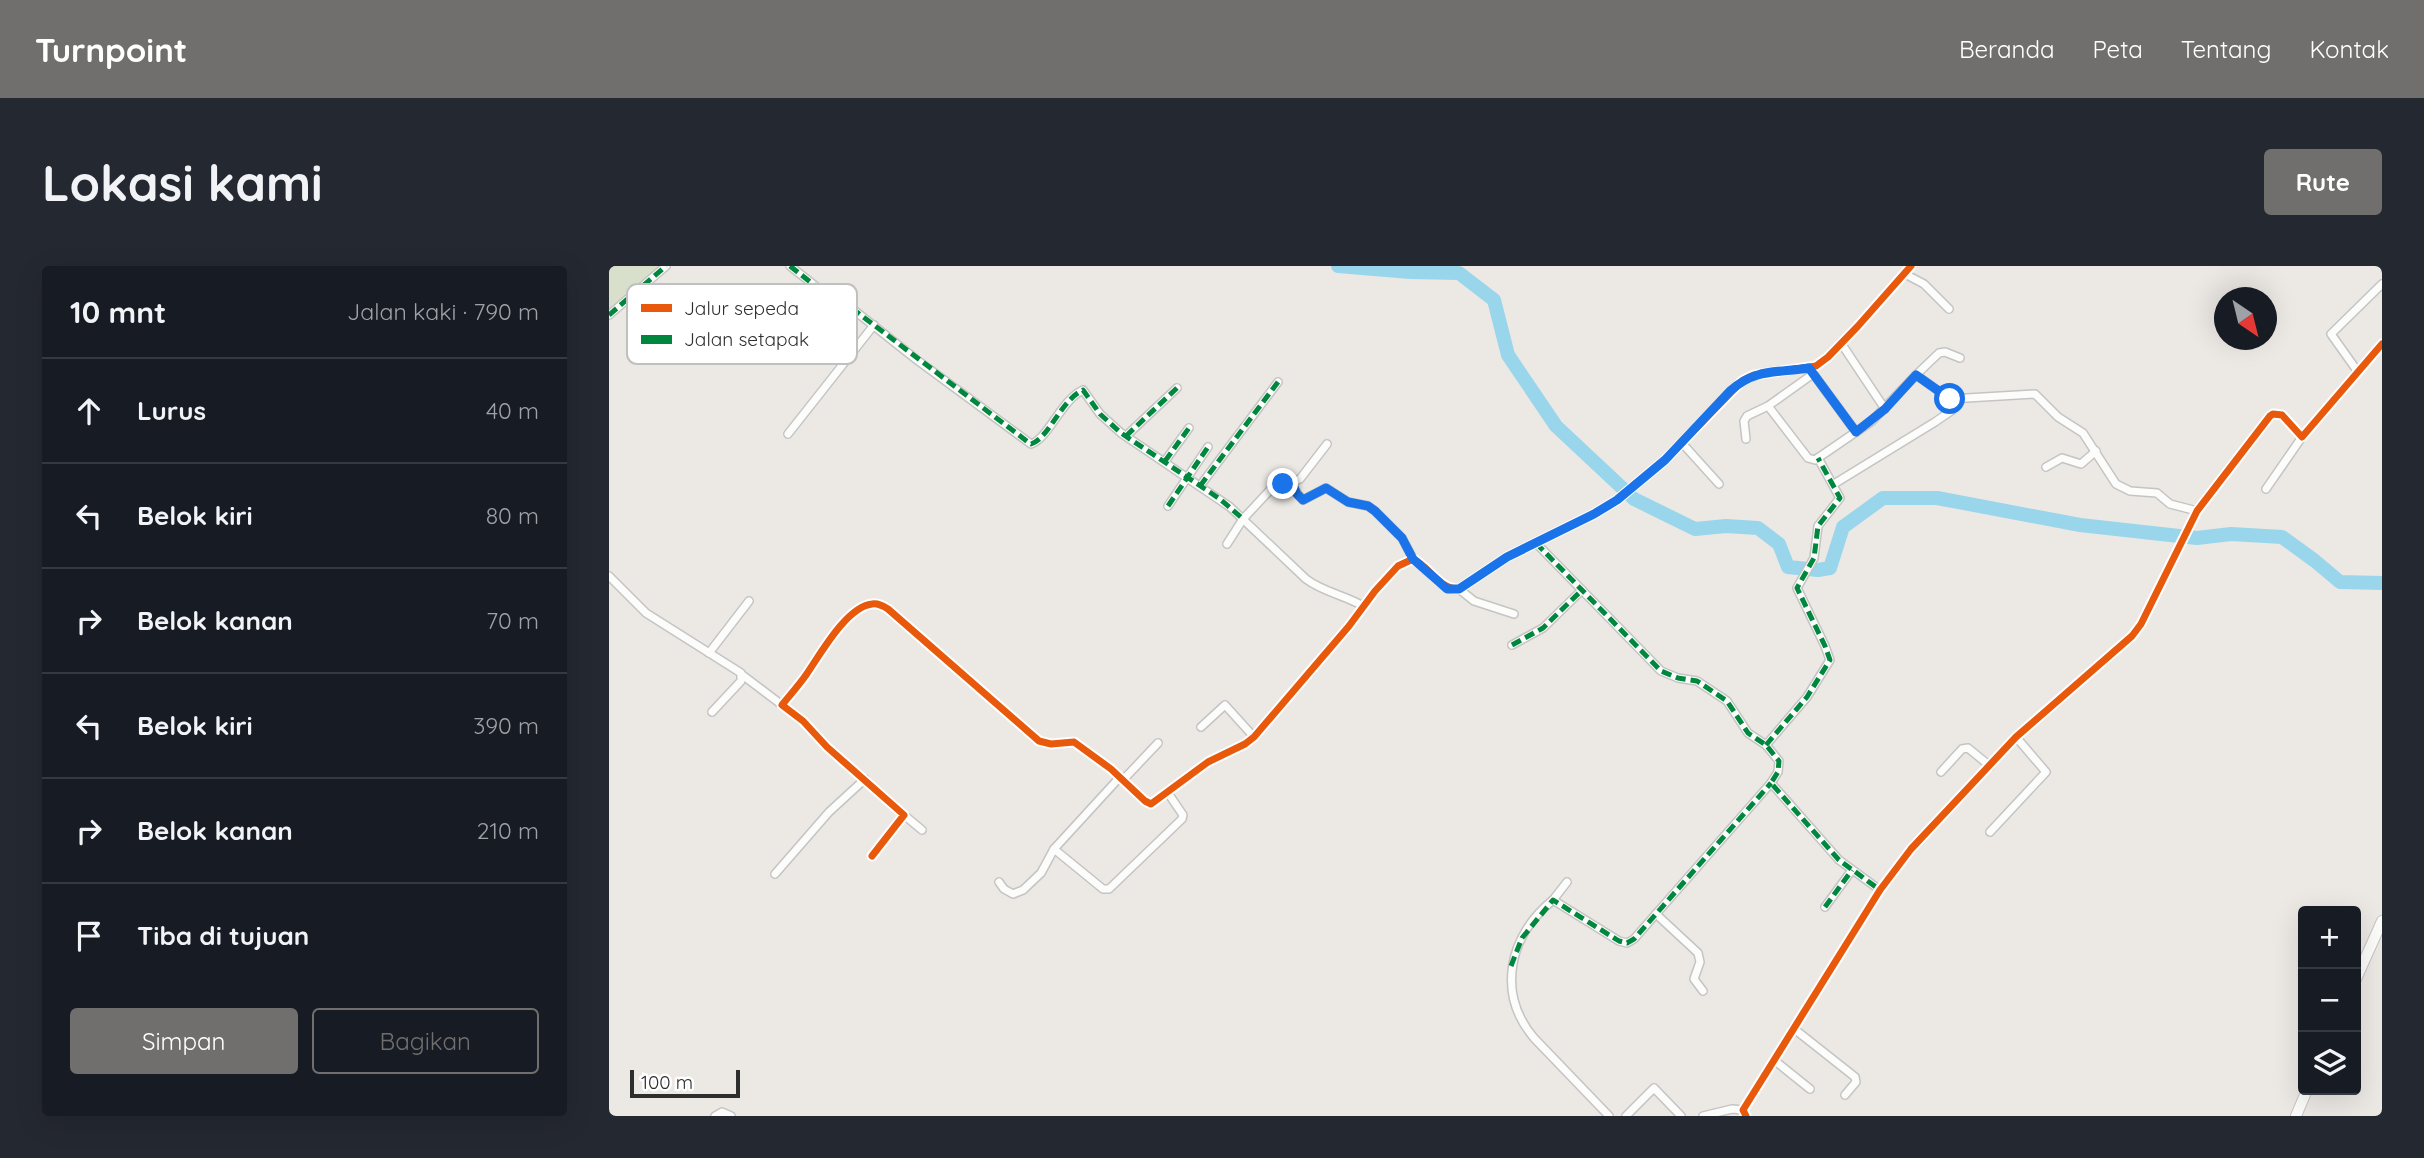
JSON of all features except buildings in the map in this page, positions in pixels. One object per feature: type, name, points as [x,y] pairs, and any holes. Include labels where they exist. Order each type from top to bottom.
[{"type":"street","points":[[645,284],[666,266]]},
{"type":"street","points":[[790,266],[813,284]]},
{"type":"street","points":[[1746,439],[1744,421],[1747,416],[1768,406],[1828,357],[1911,266]]},
{"type":"street","points":[[1905,274],[1924,284],[1949,309]]},
{"type":"street","points":[[2358,372],[2331,334],[2382,284]]},
{"type":"street","points":[[609,315],[627,300]]},
{"type":"street","points":[[857,312],[1028,443],[1040,439],[1062,408],[1083,390],[1100,414],[1126,436],[1220,499],[1318,589],[1344,595],[1363,606]]},
{"type":"street","points":[[857,347],[874,325]]},
{"type":"street","points":[[1842,343],[1885,409]]},
{"type":"street","points":[[2266,489],[2302,437],[2382,344]]},
{"type":"street","points":[[1768,406],[1811,460],[1856,432],[1885,409],[1940,353],[1945,352],[1960,358]]},
{"type":"street","points":[[788,434],[843,364]]},
{"type":"street","points":[[1811,371],[1856,432]]},
{"type":"street","points":[[1292,483],[1303,500],[1326,488],[1348,502],[1368,506],[1391,524],[1413,559],[1447,589],[1459,589],[1507,557],[1617,500],[1682,443],[1742,381],[1754,375],[1811,371]]},
{"type":"street","points":[[1916,375],[1946,398],[2035,394],[2061,420],[2080,429],[2111,479],[2121,487],[2130,491],[2157,493],[2170,505],[2197,511]]},
{"type":"street","points":[[1200,486],[1277,382]]},
{"type":"street","points":[[1126,436],[1177,388]]},
{"type":"street","points":[[1833,484],[1935,422],[1951,411],[1961,399]]},
{"type":"street","points":[[1703,1116],[1732,1108],[1745,1113],[1793,1028],[1879,890],[1919,839],[1944,816],[2016,737],[2132,636],[2141,624],[2197,511],[2270,416],[2282,415],[2302,437]]},
{"type":"street","points":[[1165,461],[1188,428]]},
{"type":"street","points":[[1682,443],[1719,484]]},
{"type":"street","points":[[1227,544],[1244,519],[1271,489],[1292,483],[1305,474],[1327,444]]},
{"type":"street","points":[[1168,506],[1208,447]]},
{"type":"street","points":[[2046,467],[2062,458],[2081,464],[2096,451]]},
{"type":"street","points":[[1766,745],[1807,697],[1830,660],[1797,588],[1809,568],[1817,546],[1818,526],[1840,498],[1818,458]]},
{"type":"street","points":[[1536,543],[1661,671],[1678,678],[1697,681],[1720,694],[1748,733],[1766,745],[1779,761],[1779,768],[1760,798],[1634,939],[1627,943],[1606,934],[1553,900]]},
{"type":"street","points":[[782,705],[805,677],[828,640],[852,614],[866,606],[879,604],[911,628],[1039,741],[1051,744],[1074,742],[1151,804],[1208,762],[1254,737],[1398,566],[1413,559]]},
{"type":"street","points":[[611,580],[646,613],[741,673],[803,721],[827,747],[922,830]]},
{"type":"street","points":[[1459,589],[1475,601],[1514,614]]},
{"type":"street","points":[[1512,645],[1543,628],[1582,590]]},
{"type":"street","points":[[709,653],[749,601]]},
{"type":"street","points":[[712,712],[741,681],[741,673]]},
{"type":"street","points":[[1201,727],[1225,705],[1254,737]]},
{"type":"street","points":[[1990,832],[2046,772],[2016,737]]},
{"type":"street","points":[[999,882],[1004,890],[1013,894],[1023,890],[1041,873],[1054,849],[1158,743]]},
{"type":"street","points":[[1941,772],[1965,748],[1971,749],[1990,766]]},
{"type":"street","points":[[775,874],[826,816],[865,779]]},
{"type":"street","points":[[1771,783],[1821,841],[1852,870],[1879,890]]},
{"type":"street","points":[[1054,849],[1103,889],[1109,888],[1182,818],[1183,815],[1168,793]]},
{"type":"street","points":[[872,856],[904,815]]},
{"type":"street","points":[[1825,907],[1852,870]]},
{"type":"street","points":[[1567,881],[1522,938],[1511,965],[1511,987],[1529,1032],[1609,1116]]},
{"type":"street","points":[[1656,914],[1698,953],[1700,962],[1694,979],[1703,991]]},
{"type":"street","points":[[2360,969],[2382,921]]},
{"type":"street","points":[[1793,1028],[1855,1077],[1856,1082],[1845,1095]]},
{"type":"street","points":[[1775,1060],[1810,1089]]},
{"type":"street","points":[[1626,1116],[1654,1088],[1681,1116]]},
{"type":"street","points":[[2296,1116],[2306,1095]]},
{"type":"street","points":[[715,1116],[722,1112],[731,1116]]},
{"type":"green space","points":[[609,266],[662,266],[641,284],[627,284],[627,296],[609,312]]},
{"type":"waterway","points":[[1338,266],[1459,273],[1494,300],[1508,355],[1556,426],[1634,499],[1695,529],[1726,526],[1758,528],[1779,544],[1788,567],[1818,570],[1830,568],[1843,527],[1883,498],[1937,498],[2080,525],[2197,538],[2231,534],[2282,537],[2340,582],[2382,583]]},
{"type":"marked path","points":[[645,284],[666,266]]},
{"type":"marked path","points":[[790,266],[813,284]]},
{"type":"marked path","points":[[609,315],[627,300]]},
{"type":"marked path","points":[[857,312],[1031,444],[1044,434],[1068,402],[1083,390],[1100,414],[1121,433],[1220,499],[1243,519]]},
{"type":"marked path","points":[[1200,486],[1278,382]]},
{"type":"marked path","points":[[1126,436],[1177,388]]},
{"type":"marked path","points":[[1165,461],[1189,428]]},
{"type":"marked path","points":[[1168,506],[1208,447]]},
{"type":"marked path","points":[[1766,745],[1807,697],[1830,660],[1797,588],[1814,558],[1818,526],[1840,498],[1818,458]]},
{"type":"marked path","points":[[1536,543],[1661,671],[1678,678],[1697,681],[1727,701],[1748,733],[1766,745],[1779,761],[1778,772],[1771,783],[1839,860],[1880,890]]},
{"type":"marked path","points":[[1512,645],[1543,628],[1582,590]]},
{"type":"marked path","points":[[1511,966],[1522,938],[1553,900],[1619,941],[1627,943],[1634,939],[1771,783]]},
{"type":"marked path","points":[[1825,907],[1852,870]]},
{"type":"cycle path","points":[[872,856],[904,815],[827,747],[803,721],[782,705],[834,633],[862,607],[876,604],[888,609],[1039,741],[1051,744],[1074,742],[1111,769],[1151,804],[1208,762],[1254,737],[1398,566],[1413,559],[1445,586],[1459,589],[1507,557],[1594,514],[1617,500],[1665,460],[1742,381],[1754,375],[1816,366],[1828,357],[1911,266]]},
{"type":"cycle path","points":[[1746,1116],[1743,1110],[1880,890],[1911,849],[2016,737],[2132,636],[2141,624],[2197,511],[2270,416],[2282,415],[2302,437],[2382,344]]},
{"type":"route","points":[[1283,484],[1292,483],[1303,500],[1326,488],[1348,502],[1368,506],[1391,524],[1409,548],[1413,559],[1420,562],[1447,589],[1459,589],[1507,557],[1617,500],[1665,460],[1730,391],[1754,375],[1809,368],[1856,432],[1885,409],[1916,375],[1950,399]]}]
